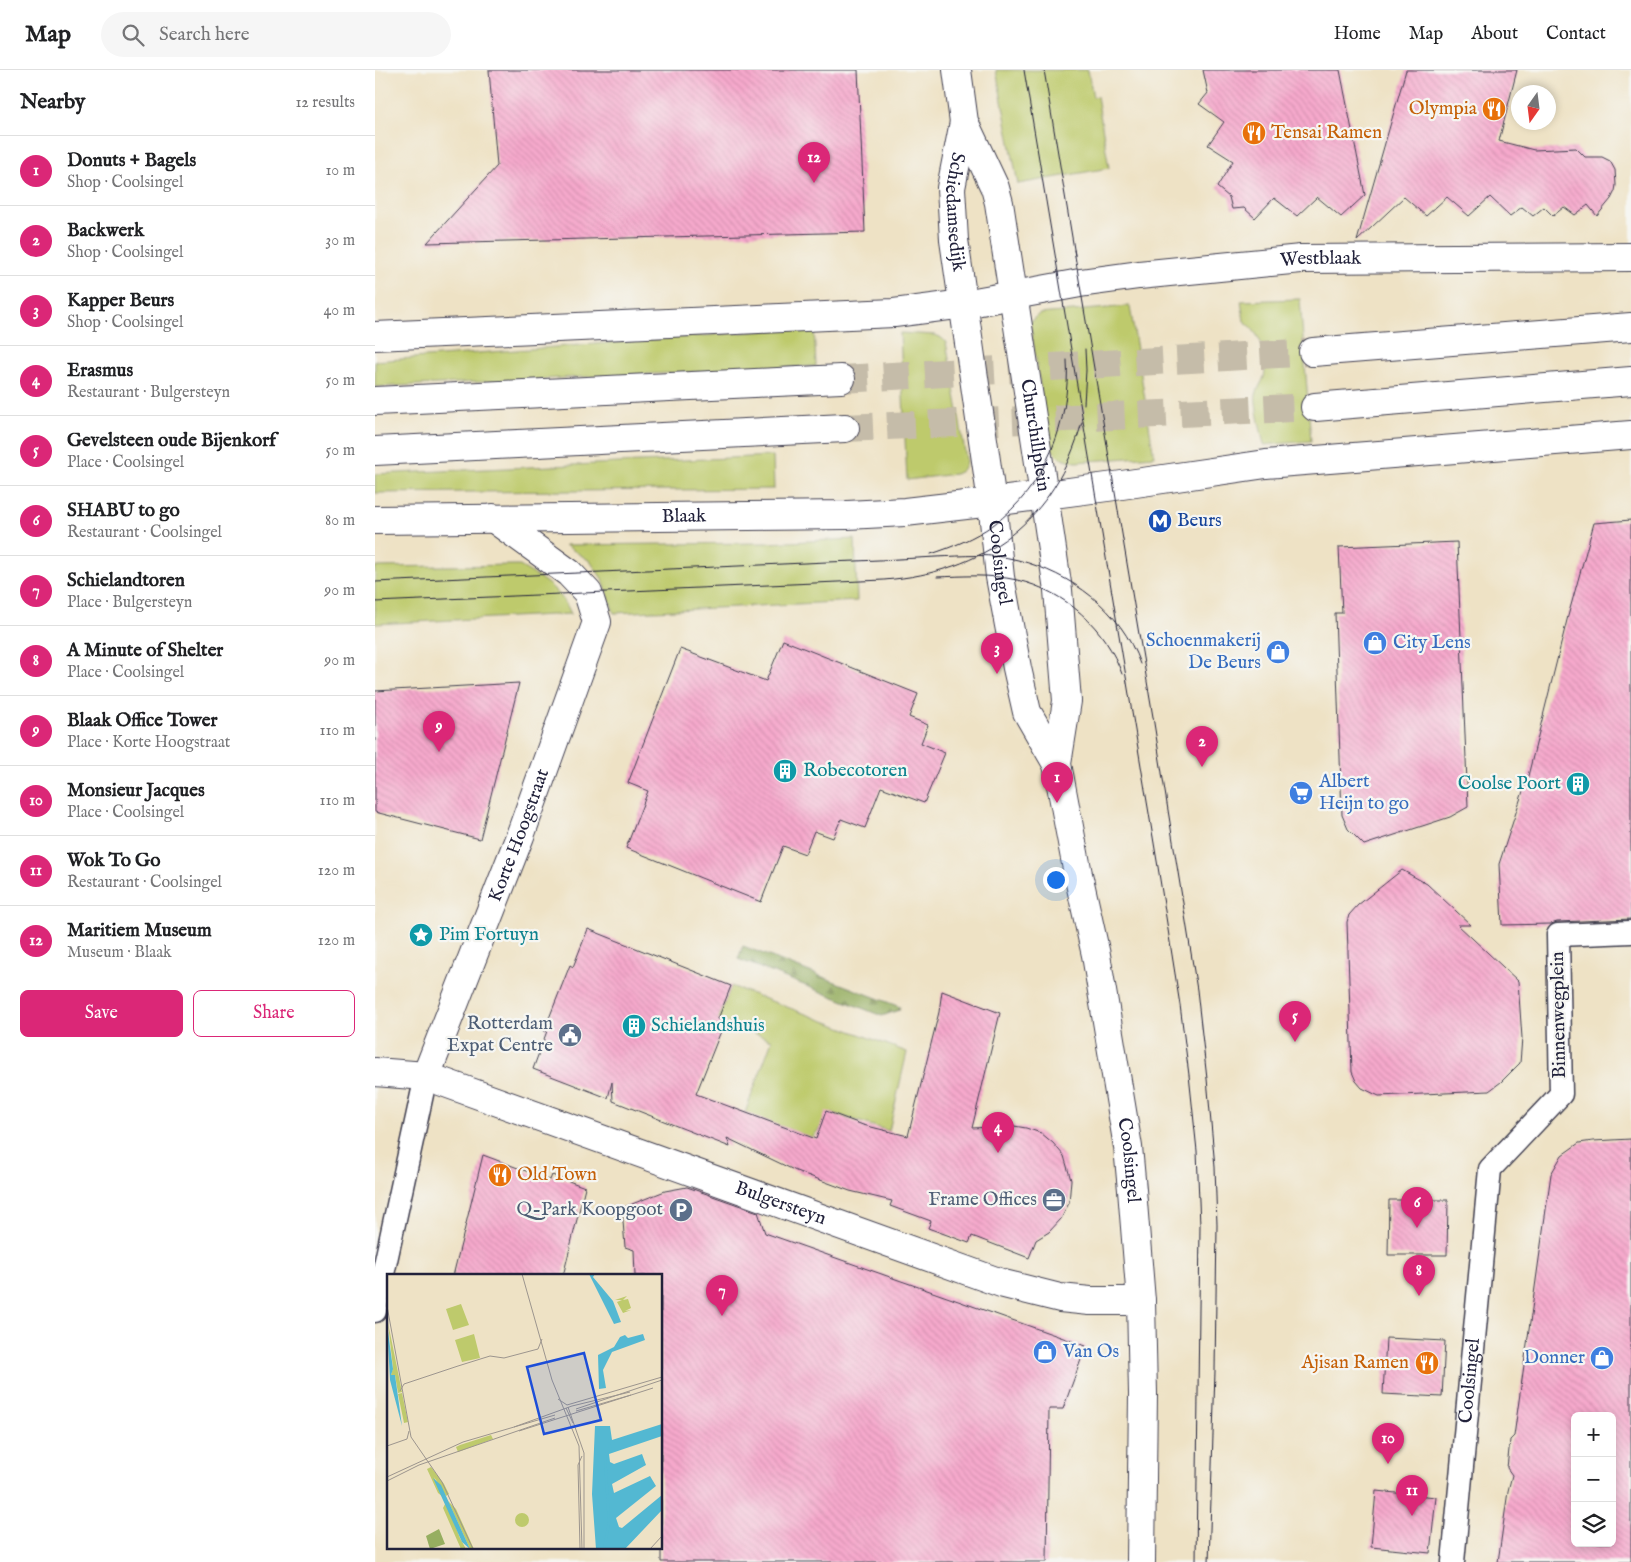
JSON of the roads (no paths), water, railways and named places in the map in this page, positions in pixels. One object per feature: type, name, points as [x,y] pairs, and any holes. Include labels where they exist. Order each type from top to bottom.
[{"type":"main road","name":"Schiedamsedijk","points":[[957,70],[964,122],[995,188],[1005,232],[1014,295]]},
{"type":"main road","name":"Schiedamsedijk","points":[[964,122],[951,188],[954,240],[964,304]]},
{"type":"main road","name":"Westblaak","points":[[1014,295],[1139,275],[1301,259],[1631,258]]},
{"type":"main road","points":[[375,336],[894,313],[1014,295]]},
{"type":"main road","name":"Churchillplein","points":[[992,502],[1044,495],[1014,295]]},
{"type":"main road","points":[[964,304],[992,502]]},
{"type":"main road","points":[[1313,352],[1631,327]]},
{"type":"main road","points":[[375,401],[841,378]]},
{"type":"main road","points":[[1315,407],[1631,381]]},
{"type":"main road","points":[[375,451],[845,428]]},
{"type":"main road","points":[[1044,495],[1266,464],[1631,435]]},
{"type":"main road","name":"Coolsingel","points":[[1044,495],[1058,590],[1067,701],[1057,764]]},
{"type":"main road","name":"Coolsingel","points":[[992,502],[1000,577],[1017,668],[1027,712],[1057,764],[1078,874],[1097,955],[1127,1137],[1141,1301],[1143,1394],[1141,1562]]},
{"type":"main road","name":"Blaak","points":[[375,520],[847,515],[905,512],[992,502]]},
{"type":"main road","name":"Korte Hoogstraat","points":[[426,1076],[517,844],[597,622],[587,594],[569,573],[493,518]]},
{"type":"main road","name":"Bulgersteyn","points":[[375,1072],[426,1076],[1004,1284],[1060,1298],[1090,1301],[1141,1301]]},
{"type":"street","name":"Binnenwegplein","points":[[1490,1168],[1561,1094],[1558,936],[1631,932]]},
{"type":"street","name":"Korte Hoogstraat","points":[[375,1311],[426,1076]]},
{"type":"street","name":"Coolsingel","points":[[1453,1562],[1490,1168]]},
{"type":"tunnel","points":[[841,379],[1313,352]]},
{"type":"tunnel","points":[[845,428],[1315,407]]},
{"type":"tram line","points":[[1024,70],[1158,867],[1189,1075],[1197,1151],[1200,1226],[1196,1562]]},
{"type":"tram line","points":[[1044,70],[1075,255]]},
{"type":"tram line","points":[[1074,250],[1197,990],[1207,1079],[1215,1167],[1217,1225],[1209,1562]]},
{"type":"tram line","points":[[1084,404],[1085,349]]},
{"type":"tram line","points":[[931,554],[963,542],[986,530],[1011,510],[1027,492],[1051,452],[1059,429],[1067,383],[1067,360]]},
{"type":"tram line","points":[[375,602],[884,580],[920,575],[954,566],[984,553],[1011,535],[1034,513],[1054,487],[1070,457],[1082,422]]},
{"type":"tram line","points":[[375,582],[956,556],[998,556],[1038,566],[1057,574],[1092,597],[1120,627],[1131,644],[1140,664]]},
{"type":"tram line","points":[[937,577],[977,576],[1007,578],[1035,585],[1051,593],[1067,602],[1094,627],[1106,641],[1122,674]]},
{"type":"place","name":"Olympia","points":[[1494,109]]},
{"type":"place","name":"Tensai Ramen","points":[[1254,133]]},
{"type":"place","name":"Maritiem Museum","points":[[814,183]]},
{"type":"place","name":"Beurs","points":[[1160,521]]},
{"type":"place","name":"City Lens","points":[[1375,643]]},
{"type":"place","name":"Schoenmakerij De Beurs","points":[[1278,652]]},
{"type":"place","name":"Kapper Beurs","points":[[997,674]]},
{"type":"place","name":"Blaak Office Tower","points":[[439,752]]},
{"type":"place","name":"Backwerk","points":[[1202,767]]},
{"type":"place","name":"Robecotoren","points":[[785,771]]},
{"type":"place","name":"Coolse Poort","points":[[1578,784]]},
{"type":"place","name":"Albert Heijn to go","points":[[1301,793]]},
{"type":"place","name":"Donuts + Bagels","points":[[1057,803]]},
{"type":"place","name":"Pim Fortuyn","points":[[421,935]]},
{"type":"place","name":"Schielandshuis","points":[[634,1026]]},
{"type":"place","name":"Rotterdam Expat Centre","points":[[570,1035]]},
{"type":"place","name":"Gevelsteen oude Bijenkorf","points":[[1295,1042]]},
{"type":"place","name":"Erasmus","points":[[998,1153]]},
{"type":"place","name":"Old Town","points":[[500,1175]]},
{"type":"place","name":"Frame Offices","points":[[1054,1200]]},
{"type":"place","name":"Q-Park Koopgoot","points":[[681,1210]]},
{"type":"place","name":"SHABU to go","points":[[1417,1228]]},
{"type":"place","name":"A Minute of Shelter","points":[[1419,1296]]},
{"type":"place","name":"Schielandtoren","points":[[722,1316]]},
{"type":"place","name":"Van Os","points":[[1045,1352]]},
{"type":"place","name":"Donner","points":[[1602,1358]]},
{"type":"place","name":"Ajisan Ramen","points":[[1427,1363]]},
{"type":"place","name":"Monsieur Jacques","points":[[1388,1464]]},
{"type":"place","name":"Wok To Go","points":[[1412,1516]]}]
